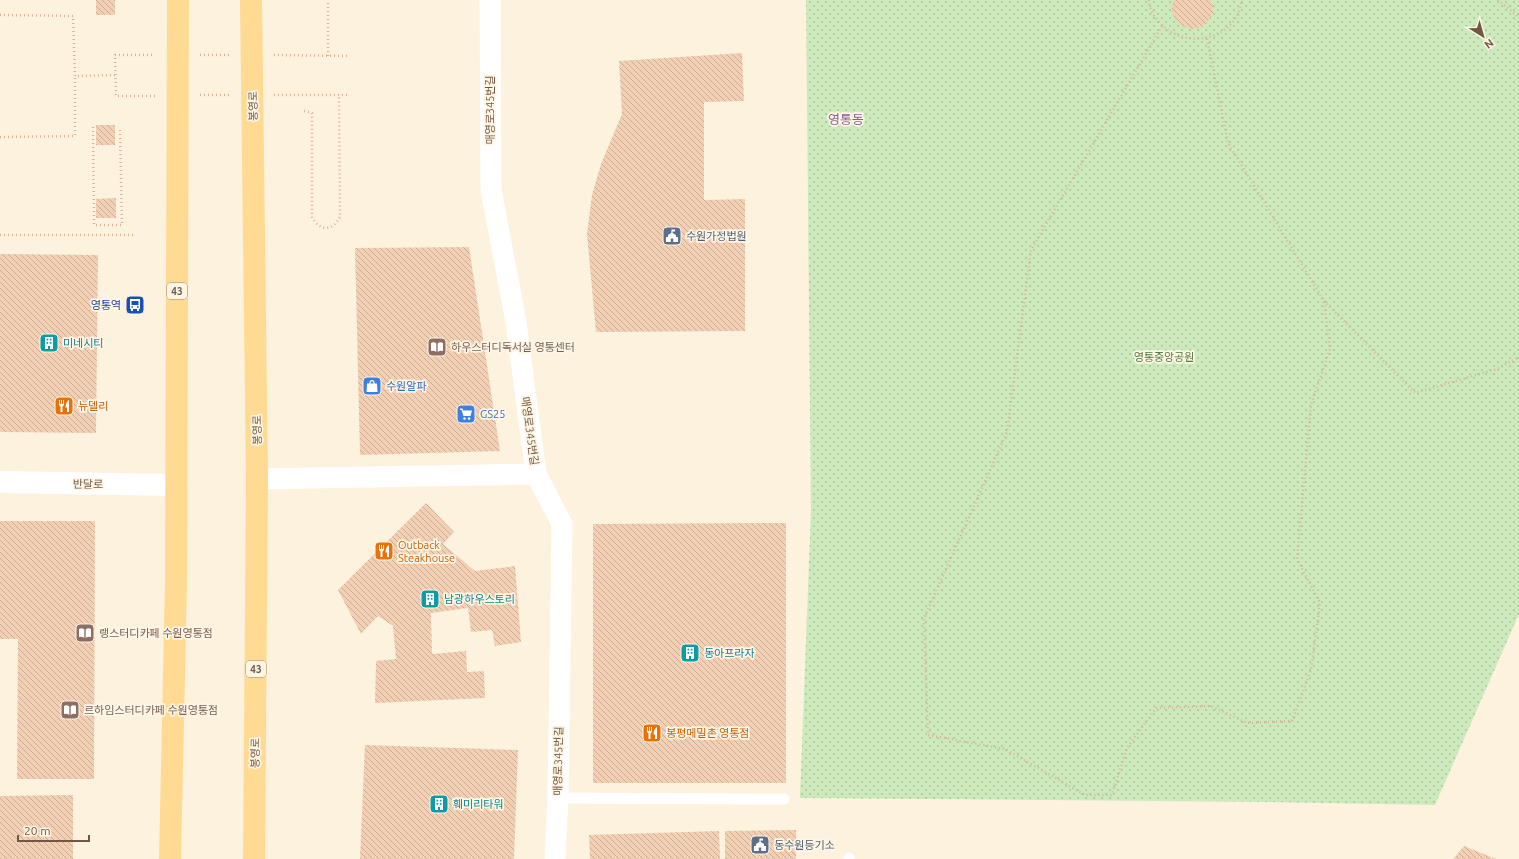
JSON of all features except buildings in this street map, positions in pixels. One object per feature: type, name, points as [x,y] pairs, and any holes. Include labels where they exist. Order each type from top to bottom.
[{"type":"main road","name":"43","points":[[170,859],[176,582],[178,0]]},
{"type":"main road","name":"봉영로","points":[[251,0],[257,479],[254,859]]},
{"type":"street","name":"매영로345번길","points":[[490,0],[491,190],[516,322],[536,474],[562,524],[558,798],[555,859]]},
{"type":"street","points":[[257,479],[536,474]]},
{"type":"street","name":"반달로","points":[[0,482],[176,485]]},
{"type":"lane","points":[[558,798],[784,799]]},
{"type":"path","points":[[328,0],[328,56]]},
{"type":"path","points":[[1149,0],[1156,18],[1162,26],[1179,37],[1190,39],[1207,38],[1222,31],[1239,12],[1242,0]]},
{"type":"path","points":[[1498,0],[1519,17]]},
{"type":"path","points":[[0,15],[73,16],[75,76],[75,136],[0,137]]},
{"type":"path","points":[[1162,26],[1030,250],[1007,432],[924,618],[928,735],[1005,749],[1085,795],[1112,795],[1127,748],[1156,708],[1211,706],[1247,723],[1292,721],[1311,670],[1320,603],[1297,559],[1310,405],[1330,349],[1324,301]]},
{"type":"path","points":[[1207,38],[1228,143],[1324,301],[1415,393],[1497,369],[1519,357]]},
{"type":"path","points":[[115,55],[116,96]]},
{"type":"path","points":[[75,76],[116,75]]},
{"type":"path","points":[[304,111],[312,113],[312,217],[316,224],[322,228],[331,227],[337,223],[340,217],[339,94]]},
{"type":"path","points":[[93,127],[94,225],[122,225],[120,129]]},
{"type":"path","points":[[0,235],[134,235]]},
{"type":"green space","name":"영통중앙공원","points":[[806,0],[1519,0],[1519,614],[1435,805],[800,798],[811,511]]},
{"type":"place","name":"수원가정법원","points":[[672,236]]},
{"type":"place","name":"영통역","points":[[135,305]]},
{"type":"place","name":"미네시티","points":[[49,343]]},
{"type":"place","name":"하우스터디독서실 영통센터","points":[[437,347]]},
{"type":"place","name":"수원알파","points":[[372,386]]},
{"type":"place","name":"뉴델리","points":[[64,406]]},
{"type":"place","name":"GS25","points":[[466,414]]},
{"type":"place","name":"Outback Steakhouse","points":[[384,551]]},
{"type":"place","name":"남광하우스토리","points":[[430,599]]},
{"type":"place","name":"랭스터디카페 수원영통점","points":[[85,633]]},
{"type":"place","name":"동아프라자","points":[[690,653]]},
{"type":"place","name":"르하임스터디카페 수원영통점","points":[[70,710]]},
{"type":"place","name":"봉평메밀촌 영통점","points":[[652,733]]},
{"type":"place","name":"훼미리타워","points":[[439,804]]},
{"type":"place","name":"동수원등기소","points":[[760,845]]},
{"type":"district","name":"영통동","points":[[846,119]]}]
